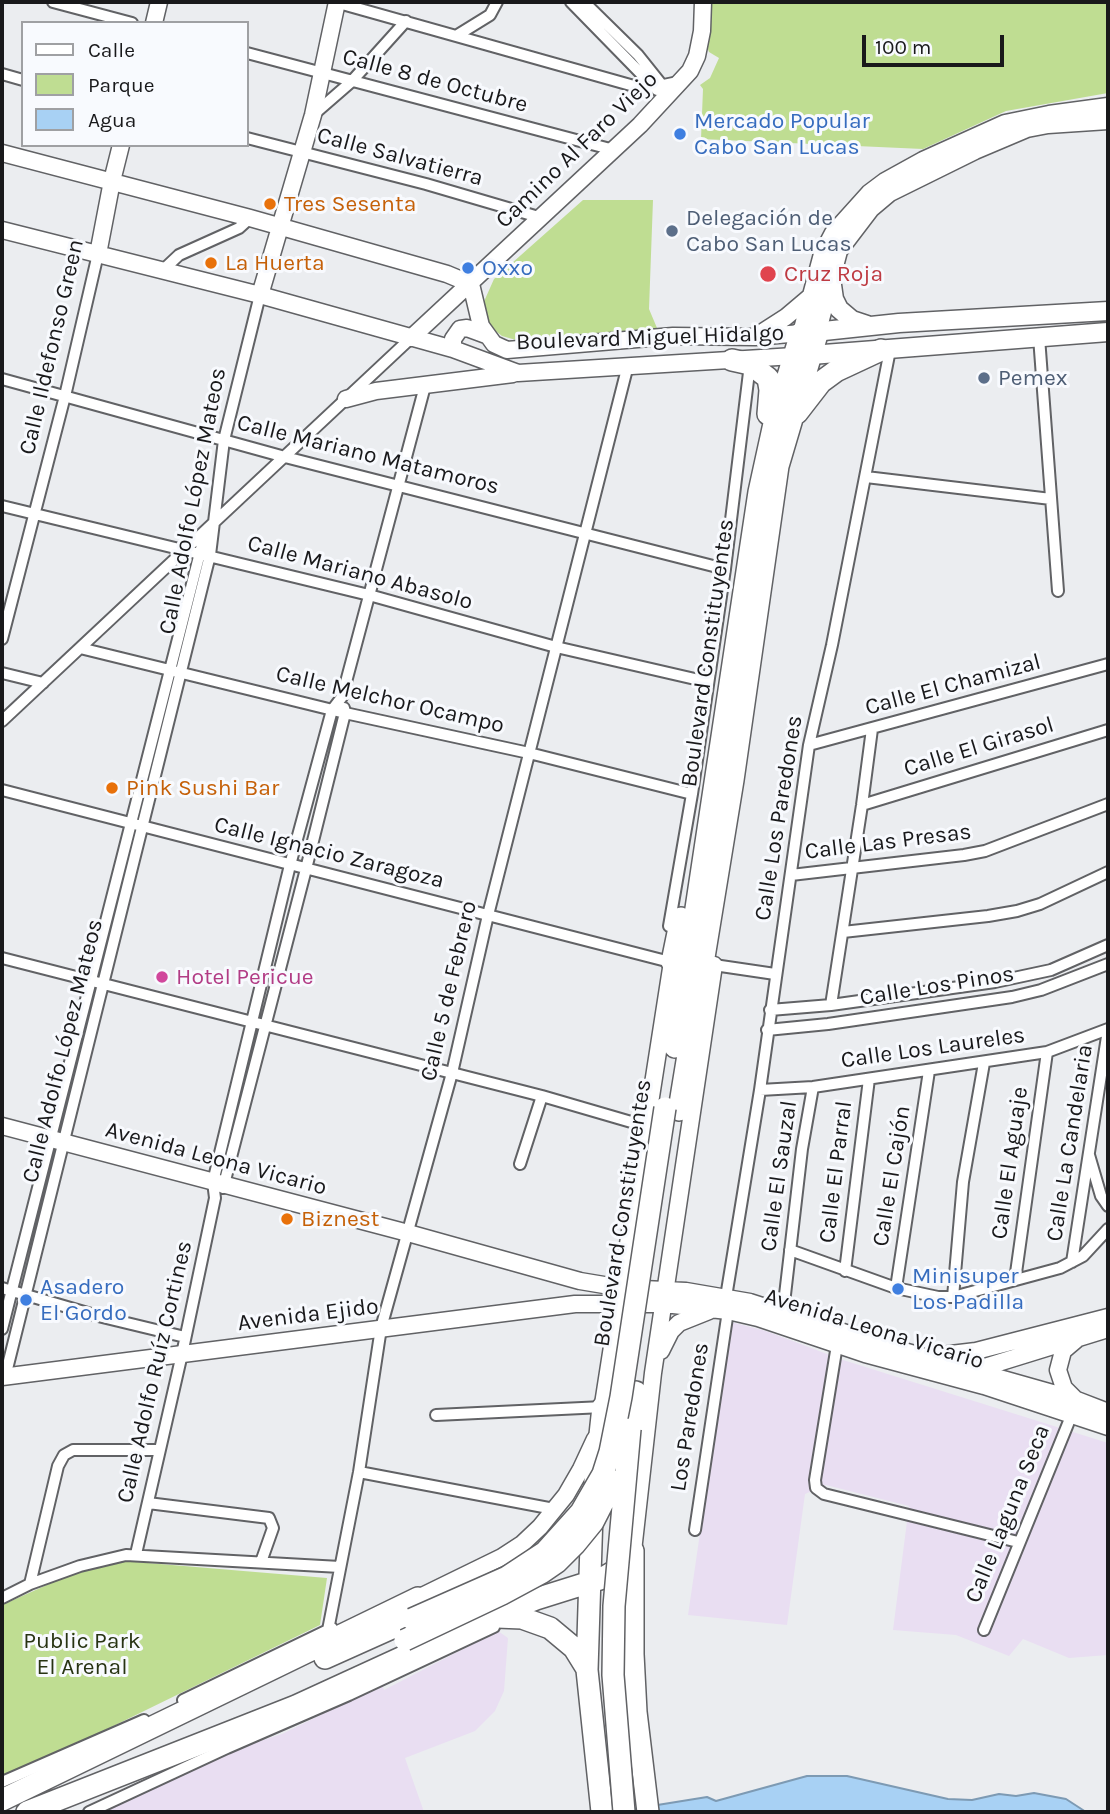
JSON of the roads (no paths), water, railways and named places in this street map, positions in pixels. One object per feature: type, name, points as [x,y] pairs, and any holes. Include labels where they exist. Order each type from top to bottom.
[{"type":"highway","name":"Boulevard Constituyentes","points":[[612,1402],[672,1109],[674,962],[725,778],[778,466],[809,332]]},
{"type":"highway","points":[[786,433],[821,382],[845,365],[886,350]]},
{"type":"highway","name":"Boulevard Constituyentes","points":[[725,778],[759,492],[775,419],[802,356]]},
{"type":"highway","points":[[741,362],[765,375],[770,385],[759,492]]},
{"type":"highway","points":[[715,965],[725,778]]},
{"type":"highway","points":[[624,1812],[613,1675],[614,1606],[630,1429],[672,1109],[725,778]]},
{"type":"highway","points":[[602,1812],[589,1707],[588,1583],[592,1509],[612,1402]]},
{"type":"highway","points":[[108,1749],[412,1619],[521,1568],[545,1552],[581,1512],[603,1474],[612,1402]]},
{"type":"highway","points":[[25,1812],[133,1761],[265,1706],[541,1573],[584,1534],[602,1507],[622,1460],[630,1429]]},
{"type":"highway","points":[[25,1812],[296,1706],[588,1583],[618,1570],[627,1562],[633,1551]]},
{"type":"highway","points":[[633,1551],[631,1602],[636,1712],[648,1812]]},
{"type":"highway","points":[[2,1801],[418,1598]]},
{"type":"highway","points":[[588,1624],[601,1609],[609,1607],[620,1610],[632,1624]]},
{"type":"highway","points":[[491,1623],[522,1618],[550,1628],[574,1648],[587,1670]]},
{"type":"main road","points":[[831,278],[834,299],[839,309],[852,320],[874,327]]},
{"type":"main road","name":"Boulevard Miguel Hidalgo","points":[[809,332],[898,323],[1108,311]]},
{"type":"main road","name":"Boulevard Miguel Hidalgo","points":[[802,356],[1108,332]]},
{"type":"street","points":[[52,2],[124,21]]},
{"type":"street","points":[[154,21],[159,2]]},
{"type":"street","points":[[337,2],[662,92]]},
{"type":"street","name":"Calle Adolfo López Mateos","points":[[2,1329],[7,1290],[57,1140],[103,984],[136,826],[205,554],[224,440],[260,295],[324,74],[337,2]]},
{"type":"street","points":[[456,36],[490,15],[497,2]]},
{"type":"street","points":[[571,2],[662,92]]},
{"type":"street","points":[[584,2],[638,55],[662,92]]},
{"type":"street","name":"Camino Al Faro Viejo","points":[[411,338],[614,149],[662,92],[690,72],[697,57],[702,32],[703,2]]},
{"type":"street","points":[[313,115],[351,82],[406,21]]},
{"type":"street","name":"Calle 8 de Octubre","points":[[248,53],[614,149]]},
{"type":"street","points":[[2,74],[21,79]]},
{"type":"street","name":"Boulevard Constituyentes","points":[[809,332],[812,295],[822,254],[833,233],[869,193],[923,160],[1004,123],[1108,106]]},
{"type":"street","name":"Boulevard Constituyentes","points":[[809,332],[839,251],[871,209],[890,193],[1027,129],[1108,121]]},
{"type":"street","name":"Calle Salvatierra","points":[[248,138],[426,184],[542,218]]},
{"type":"street","name":"Calle Ildefonso Green","points":[[2,639],[65,396],[120,147]]},
{"type":"street","points":[[2,153],[250,218],[447,274],[471,284]]},
{"type":"street","points":[[162,271],[179,255],[239,228],[250,218]]},
{"type":"street","name":"Boulevard Miguel Hidalgo","points":[[2,230],[260,295],[453,349],[518,373],[628,365],[741,362],[802,356]]},
{"type":"street","points":[[478,314],[497,260]]},
{"type":"street","name":"Boulevard Miguel Hidalgo","points":[[471,284],[486,335],[494,344],[508,350],[673,336],[755,337],[809,332]]},
{"type":"street","points":[[755,337],[786,317],[812,295]]},
{"type":"street","points":[[453,349],[453,338],[460,329],[467,328],[486,335]]},
{"type":"street","points":[[628,365],[630,359],[637,354],[673,352],[673,336]]},
{"type":"street","points":[[1039,337],[1058,591]]},
{"type":"street","points":[[2,721],[411,338]]},
{"type":"street","name":"Calle Los Paredones","points":[[722,1306],[760,1090],[809,745],[866,477],[886,350]]},
{"type":"street","points":[[674,962],[692,793],[725,569],[741,362]]},
{"type":"street","name":"Calle 5 de Febrero","points":[[328,1630],[359,1472],[381,1328],[452,1073],[488,915],[628,365]]},
{"type":"street","points":[[346,399],[376,391],[518,373]]},
{"type":"street","name":"Calle Mariano Matamoros","points":[[2,379],[285,457],[725,569]]},
{"type":"street","name":"Calle Adolfo Ruíz Cortines","points":[[136,1554],[218,1188],[251,1023],[289,865],[332,710],[342,697],[425,386]]},
{"type":"street","points":[[866,477],[1051,499]]},
{"type":"street","name":"Calle Mariano Abasolo","points":[[2,506],[369,595],[556,647],[708,682]]},
{"type":"street","name":"Calle Melchor Ocampo","points":[[80,648],[332,710],[692,793]]},
{"type":"street","name":"Calle El Chamizal","points":[[809,745],[1108,664]]},
{"type":"street","points":[[2,673],[43,683]]},
{"type":"street","name":"Calle Adolfo Ruíz Cortines","points":[[218,1188],[266,1027],[306,869],[345,713],[342,697]]},
{"type":"street","points":[[831,1005],[863,804],[872,729]]},
{"type":"street","name":"Calle El Girasol","points":[[863,804],[1108,730]]},
{"type":"street","name":"Calle Ignacio Zaragoza","points":[[2,790],[674,962]]},
{"type":"street","name":"Calle Las Presas","points":[[791,875],[964,855],[985,850],[1108,804]]},
{"type":"street","name":"Calle Adolfo López Mateos","points":[[3,1377],[25,1295],[90,981],[136,826]]},
{"type":"street","points":[[843,932],[1017,911],[1040,904],[1108,872]]},
{"type":"street","name":"Calle Los Pinos","points":[[770,1010],[831,1005],[1005,980],[1051,970],[1108,945]]},
{"type":"street","points":[[2,958],[542,1096],[645,1126]]},
{"type":"street","name":"Boulevard Constituyentes","points":[[418,1598],[502,1557],[522,1544],[574,1483],[612,1402],[608,1377],[645,1126],[674,962]]},
{"type":"street","name":"Calle Los Pinos","points":[[767,1030],[828,1024],[1012,997],[1041,990],[1108,964]]},
{"type":"street","points":[[633,1551],[653,1378],[715,965],[775,974]]},
{"type":"street","name":"Calle Los Laureles","points":[[760,1090],[813,1087],[1047,1052],[1108,1029]]},
{"type":"street","name":"Calle La Candelaria","points":[[1072,1262],[1108,1029]]},
{"type":"street","name":"Calle El Aguaje","points":[[1015,1280],[1047,1052]]},
{"type":"street","points":[[953,1297],[963,1182],[984,1063]]},
{"type":"street","name":"Calle El Cajón","points":[[896,1288],[929,1071]]},
{"type":"street","name":"Calle El Parral","points":[[845,1271],[869,1079]]},
{"type":"street","name":"Calle El Sauzal","points":[[783,1312],[802,1149],[813,1087]]},
{"type":"street","points":[[520,1164],[542,1096]]},
{"type":"street","name":"Avenida Leona Vicario","points":[[2,1126],[218,1188],[408,1233],[580,1281],[621,1296],[665,1297],[783,1312],[984,1386],[1108,1412]]},
{"type":"street","points":[[1088,1153],[1101,1196],[1108,1206]]},
{"type":"street","points":[[790,1250],[896,1288],[938,1297],[953,1297],[1072,1262],[1083,1256],[1108,1229]]},
{"type":"street","points":[[628,1246],[634,1261],[647,1268],[662,1264],[673,1252]]},
{"type":"street","points":[[575,1304],[580,1281]]},
{"type":"street","points":[[7,1290],[185,1337]]},
{"type":"street","name":"Avenida Ejido","points":[[3,1377],[621,1296]]},
{"type":"street","points":[[653,1378],[671,1331],[679,1323],[722,1306]]},
{"type":"street","name":"Avenida Leona Vicario","points":[[722,1306],[837,1345],[973,1371],[1074,1407],[1108,1427]]},
{"type":"street","name":"Los Paredones","points":[[695,1530],[722,1306]]},
{"type":"street","points":[[918,1362],[976,1351],[1108,1317]]},
{"type":"street","points":[[973,1371],[1108,1329]]},
{"type":"street","points":[[1074,1407],[1058,1370],[1063,1351],[1078,1339]]},
{"type":"street","points":[[837,1345],[815,1480],[817,1488],[824,1494],[1018,1542]]},
{"type":"street","points":[[976,1351],[972,1359],[973,1371],[984,1386]]},
{"type":"street","points":[[608,1377],[619,1364],[634,1360],[647,1367],[653,1378]]},
{"type":"street","points":[[436,1415],[612,1402]]},
{"type":"street","name":"Calle Laguna Seca","points":[[984,1630],[1074,1407]]},
{"type":"street","points":[[30,1584],[58,1465],[64,1455],[73,1450],[159,1450]]},
{"type":"street","points":[[359,1472],[554,1509]]},
{"type":"street","points":[[148,1503],[270,1518],[273,1528],[261,1562]]},
{"type":"street","points":[[2,1598],[30,1584],[102,1559],[136,1554],[340,1567]]},
{"type":"street","points":[[2,1782],[139,1722],[328,1630],[411,1595],[418,1598]]},
{"type":"street","points":[[89,1812],[227,1748],[349,1696],[491,1623]]},
{"type":"water","points":[[807,1776],[847,1776],[948,1799],[972,1800],[999,1794],[1016,1796],[1034,1793],[1066,1799],[1086,1812],[614,1812],[707,1797],[716,1801]]},
{"type":"place","name":"Mercado Popular Cabo San Lucas","points":[[680,134]]},
{"type":"place","name":"Tres Sesenta","points":[[270,204]]},
{"type":"place","name":"Delegación de Cabo San Lucas","points":[[672,231]]},
{"type":"place","name":"La Huerta","points":[[211,263]]},
{"type":"place","name":"Oxxo","points":[[468,268]]},
{"type":"place","name":"Cruz Roja","points":[[768,274]]},
{"type":"place","name":"Pemex","points":[[984,378]]},
{"type":"place","name":"Pink Sushi Bar","points":[[112,788]]},
{"type":"place","name":"Hotel Pericue","points":[[162,977]]},
{"type":"place","name":"Biznest","points":[[287,1219]]},
{"type":"place","name":"Minisuper Los Padilla","points":[[898,1289]]},
{"type":"place","name":"Asadero El Gordo","points":[[26,1300]]},
{"type":"park label","name":"Public Park El Arenal","points":[[82,1654]]}]
